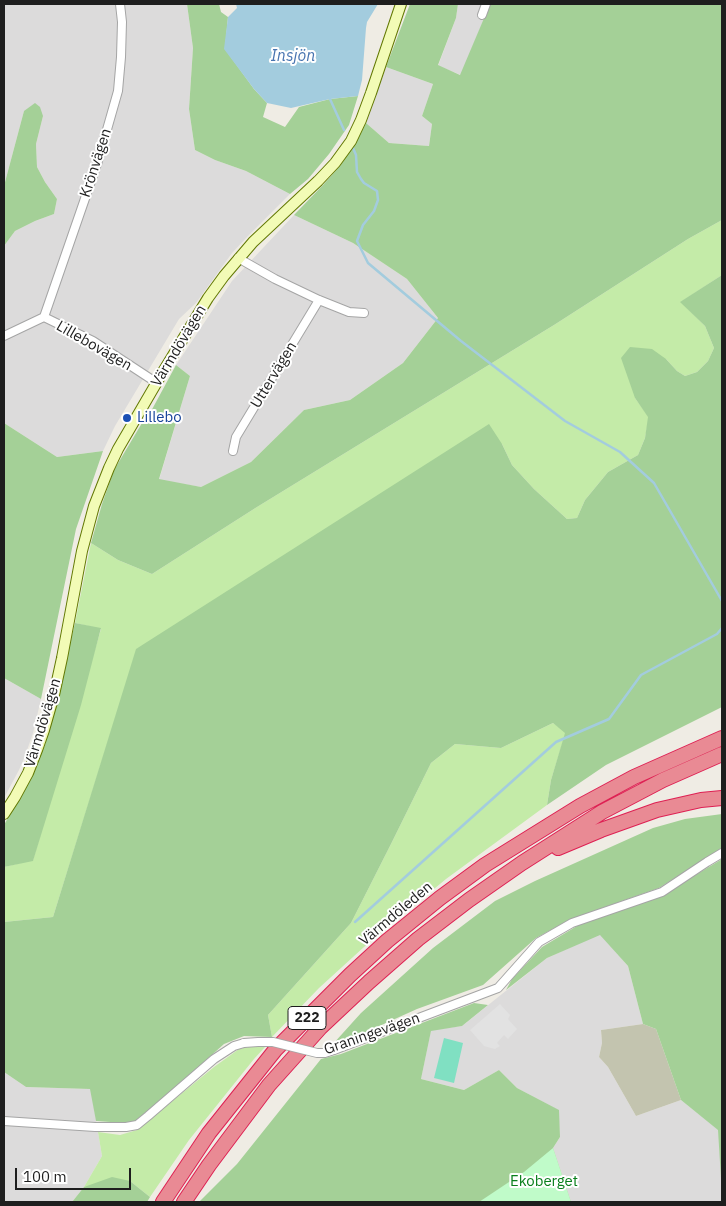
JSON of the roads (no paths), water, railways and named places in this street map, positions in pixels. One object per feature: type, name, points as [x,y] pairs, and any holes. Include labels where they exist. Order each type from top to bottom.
[{"type":"highway","name":"Värmdöleden","points":[[162,1202],[209,1133],[276,1048],[387,941],[485,865],[580,806],[626,781],[722,738]]},
{"type":"highway","name":"222","points":[[184,1202],[269,1085],[320,1028],[418,939],[522,862],[602,812],[663,780],[722,754]]},
{"type":"highway","points":[[522,862],[657,810],[701,800],[722,798]]},
{"type":"main road","name":"Värmdövägen","points":[[4,814],[28,773],[37,750],[54,695],[82,551],[94,506],[100,487],[118,449],[208,298],[238,258],[318,181],[335,163],[351,141],[371,93],[401,4]]},
{"type":"street","name":"Krönvägen","points":[[44,317],[98,161],[118,91],[122,22],[120,4]]},
{"type":"street","points":[[482,15],[486,4]]},
{"type":"street","points":[[238,258],[275,279],[319,300],[349,312],[364,313]]},
{"type":"street","name":"Uttervägen","points":[[234,451],[236,437],[319,300]]},
{"type":"street","name":"Lillebovägen","points":[[4,336],[44,317],[93,342],[157,383]]},
{"type":"street","name":"Graningevägen","points":[[4,1120],[95,1126],[126,1127],[137,1125],[214,1059],[234,1046],[244,1043],[273,1042],[317,1053],[325,1053],[498,988],[539,942],[572,923],[662,892],[722,853]]},
{"type":"water","name":"Insjön","points":[[236,4],[378,4],[367,22],[362,80],[358,96],[330,99],[291,108],[267,103],[224,49],[228,17],[237,8]]},
{"type":"waterway","points":[[330,99],[344,130]]},
{"type":"waterway","points":[[353,148],[356,155],[357,172],[364,183],[377,191],[378,200],[374,211],[363,225],[357,241],[368,263],[461,341],[565,421],[620,452],[654,483],[722,601]]},
{"type":"waterway","points":[[355,922],[556,742],[609,719],[641,675],[717,634],[722,628]]},
{"type":"place","name":"Lillebo","points":[[127,418]]},
{"type":"park label","name":"Ekoberget","points":[[544,1182]]}]
